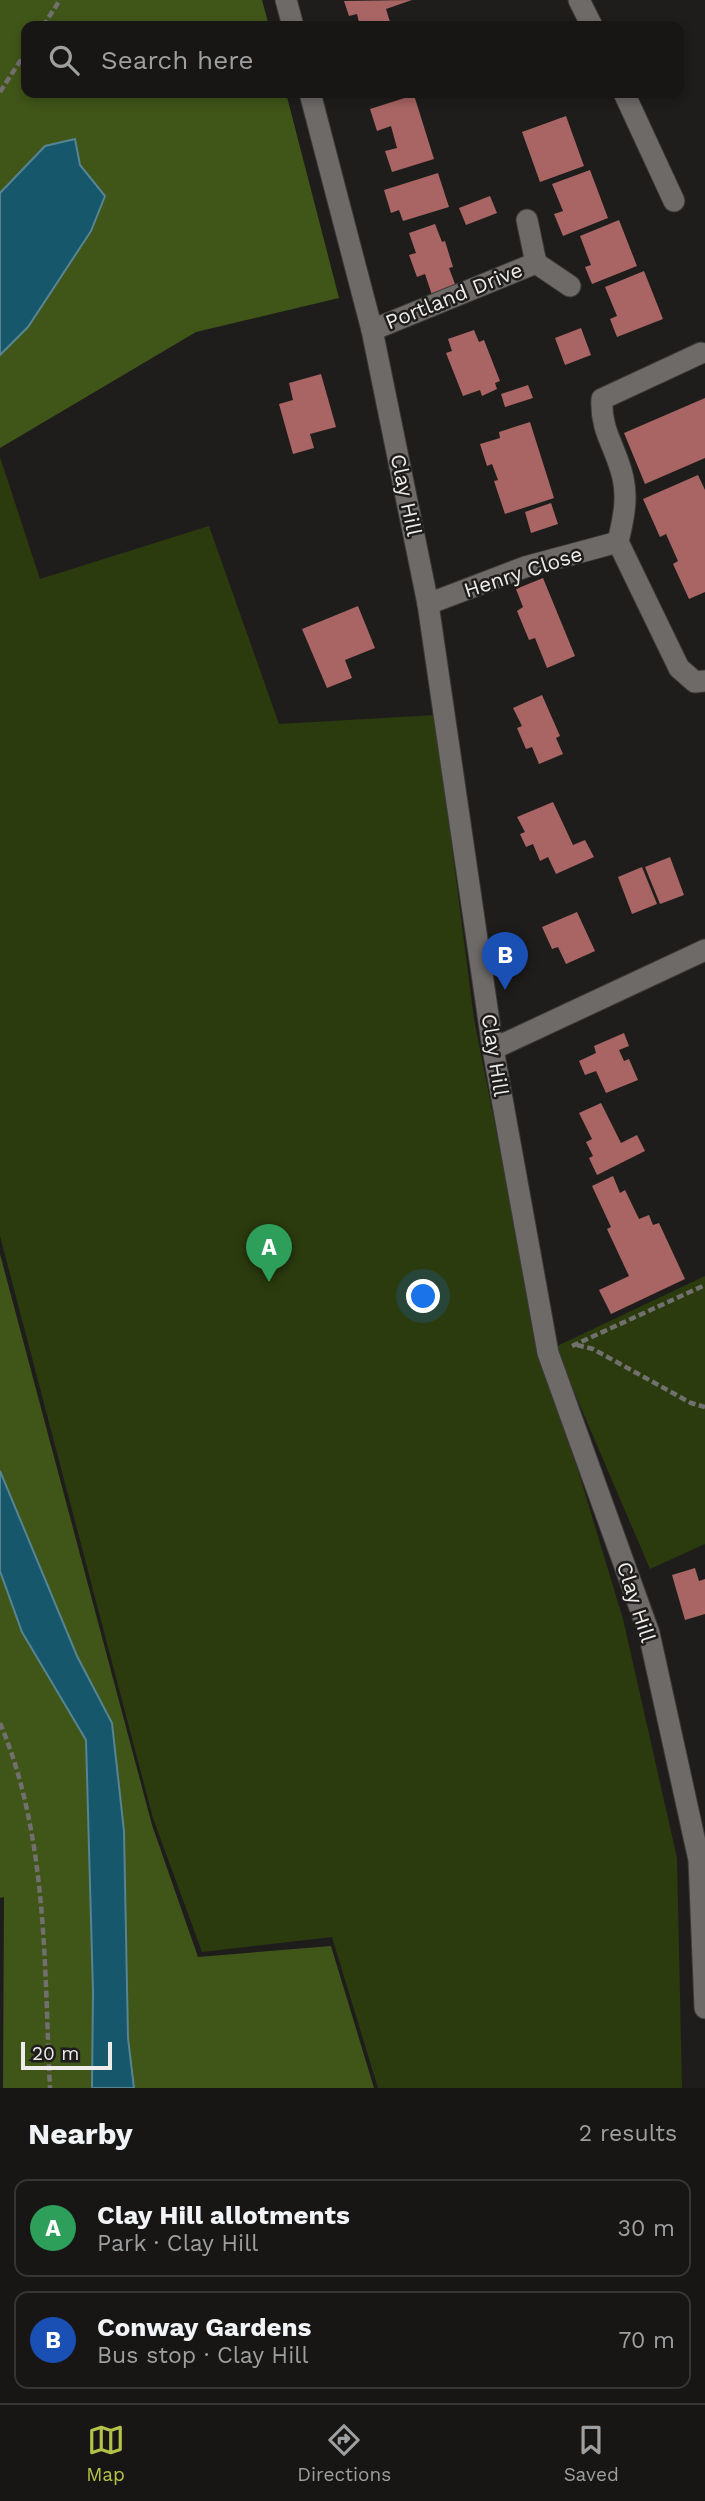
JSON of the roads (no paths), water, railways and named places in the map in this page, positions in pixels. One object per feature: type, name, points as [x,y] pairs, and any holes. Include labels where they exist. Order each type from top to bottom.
[{"type":"street","points":[[286,0],[292,21]]},
{"type":"street","points":[[579,0],[590,21]]},
{"type":"street","name":"Clay Hill","points":[[311,98],[372,330],[428,604],[493,1049],[548,1353],[649,1633],[699,1860],[705,2008]]},
{"type":"street","points":[[626,98],[674,201]]},
{"type":"street","name":"Portland Drive","points":[[527,220],[536,263],[570,286]]},
{"type":"street","name":"Portland Drive","points":[[372,330],[536,263]]},
{"type":"street","points":[[701,353],[602,400],[601,417],[623,478],[626,509],[618,542],[679,668],[695,682],[705,681]]},
{"type":"street","name":"Henry Close","points":[[428,604],[525,567],[618,542]]},
{"type":"street","points":[[493,1049],[705,950]]},
{"type":"water","points":[[75,139],[80,165],[105,196],[91,231],[28,327],[0,355],[0,193],[45,146]]},
{"type":"water","points":[[0,1471],[77,1656],[112,1723],[124,1831],[128,2038],[134,2088],[92,2088],[93,1992],[86,1740],[22,1632],[0,1571]]},
{"type":"place","name":"Conway Gardens","points":[[505,990]]},
{"type":"place","name":"Clay Hill allotments","points":[[269,1282]]}]
